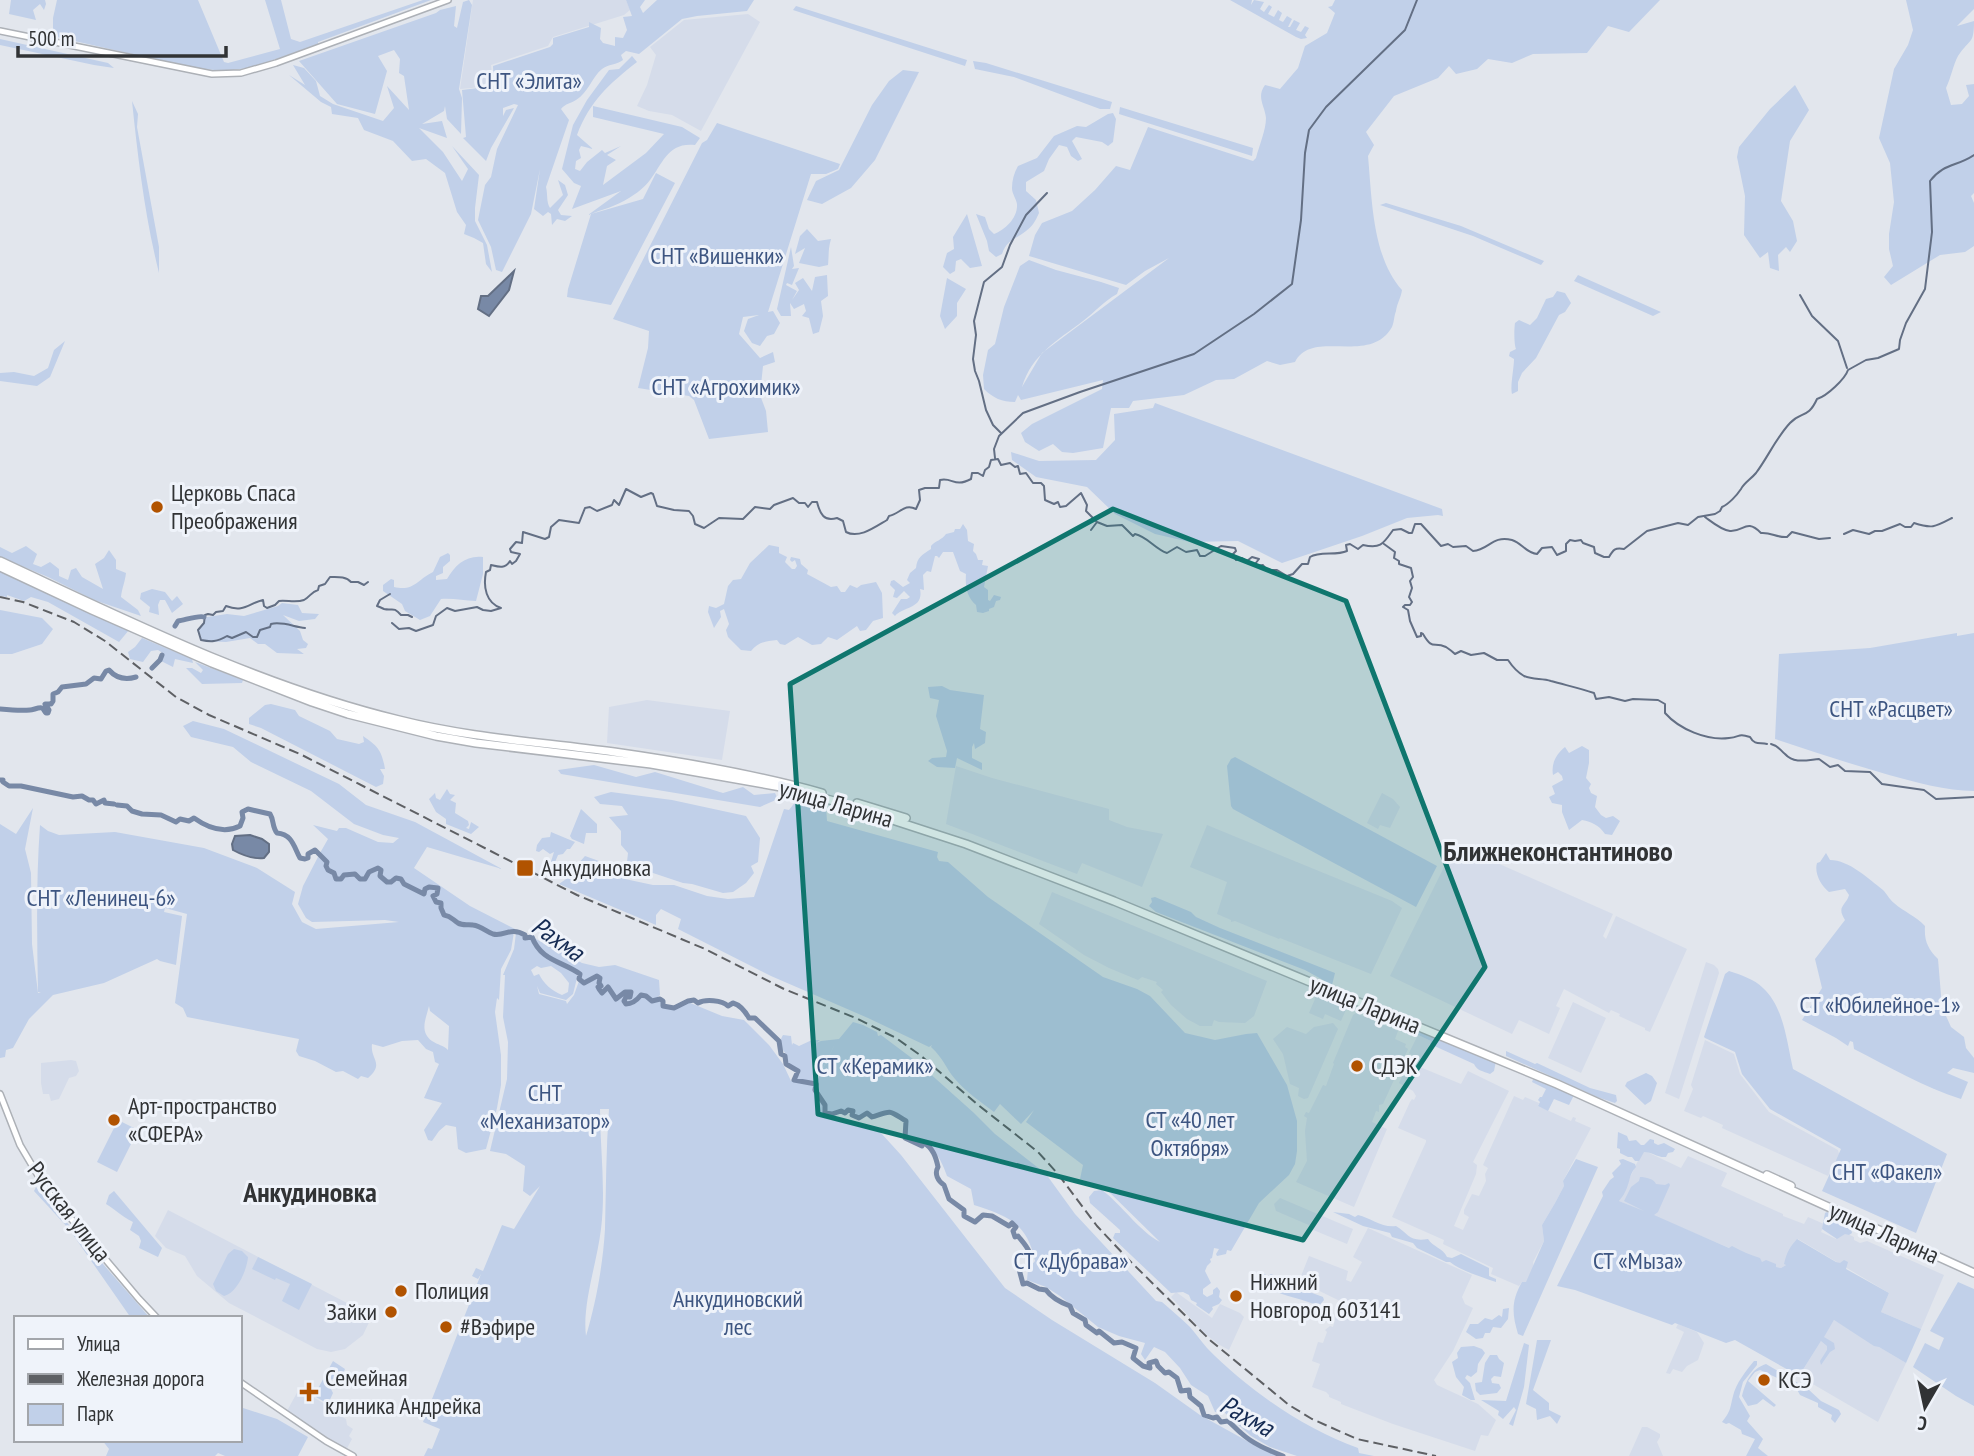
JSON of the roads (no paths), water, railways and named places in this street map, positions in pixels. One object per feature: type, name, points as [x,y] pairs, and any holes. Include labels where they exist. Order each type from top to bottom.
[{"type":"main road","points":[[0,31],[195,71],[229,74],[276,63],[448,0]]},
{"type":"main road","points":[[0,561],[213,657],[338,704],[401,721],[489,738],[613,752],[775,780],[881,810],[966,842]]},
{"type":"main road","name":"улица Ларина","points":[[0,567],[212,663],[348,714],[476,743],[606,758],[781,787],[966,842],[1147,911],[1502,1056],[1974,1271]]},
{"type":"main road","name":"Русская улица","points":[[0,1094],[20,1145],[46,1189],[155,1316]]},
{"type":"main road","points":[[242,1383],[326,1441],[353,1456]]},
{"type":"waterway","points":[[995,458],[994,449],[999,436],[1023,413],[1194,354],[1254,314],[1292,284],[1309,130],[1326,107],[1405,30],[1417,0]]},
{"type":"waterway","points":[[392,623],[399,629],[409,628],[416,631],[433,625],[436,616],[447,608],[455,611],[477,607],[491,611],[501,608],[496,606],[487,594],[486,572],[491,565],[502,567],[510,561],[512,564],[516,561],[520,554],[511,552],[510,549],[516,542],[522,543],[523,532],[545,539],[549,537],[551,527],[559,520],[579,523],[585,508],[590,507],[597,511],[612,505],[614,500],[619,505],[626,489],[641,497],[653,494],[657,506],[689,511],[695,524],[704,528],[719,518],[743,519],[755,507],[770,509],[793,498],[808,507],[812,502],[817,502],[823,516],[843,521],[846,532],[856,534],[872,529],[905,508],[916,509],[920,500],[919,490],[939,488],[940,480],[961,483],[971,479],[972,473],[983,476],[991,460],[998,459],[1001,465],[1010,463],[1018,466],[1020,474],[1026,473],[1033,483],[1041,483],[1044,486],[1045,500],[1054,504],[1058,502],[1060,507],[1066,506],[1081,493],[1087,505],[1086,511],[1097,522],[1107,526],[1122,525],[1133,536],[1140,536],[1167,553],[1177,547],[1186,552],[1197,550],[1200,556],[1205,556],[1221,546],[1235,548],[1233,554],[1236,560],[1242,558],[1247,561],[1252,557],[1259,559],[1256,566],[1263,565],[1267,570],[1277,570],[1287,576],[1293,574],[1302,564],[1308,564],[1310,557],[1314,555],[1347,551],[1346,545],[1350,544],[1358,549],[1363,545],[1378,546],[1393,530],[1401,529],[1412,533],[1415,524],[1421,524],[1441,546],[1466,546],[1473,551],[1505,539],[1515,541],[1537,554],[1542,548],[1552,547],[1557,555],[1566,551],[1566,544],[1570,540],[1581,540],[1594,547],[1595,553],[1609,557],[1615,550],[1624,549],[1647,531],[1678,523],[1688,525],[1698,517],[1720,511],[1756,473],[1790,423],[1811,410],[1817,399],[1835,387],[1848,370],[1866,360],[1899,349],[1906,323],[1925,289],[1932,232],[1930,181],[1945,168],[1974,155]]},
{"type":"waterway","points":[[1001,433],[993,425],[986,410],[975,371],[974,321],[984,282],[1002,267],[1026,215],[1047,193]]},
{"type":"waterway","points":[[1800,295],[1812,316],[1838,341],[1847,368]]},
{"type":"waterway","points":[[1705,517],[1730,531],[1752,526],[1761,533],[1780,537],[1787,537],[1792,532],[1819,539],[1830,538]]},
{"type":"waterway","points":[[1844,534],[1853,530],[1869,534],[1900,524],[1905,527],[1911,527],[1914,523],[1933,526],[1952,518]]},
{"type":"waterway","points":[[1091,530],[1097,522]]},
{"type":"waterway","points":[[1384,544],[1395,552],[1394,558],[1399,564],[1411,568],[1413,577],[1410,581],[1412,588],[1409,597],[1412,602],[1403,607],[1408,610],[1417,637],[1421,636],[1421,633],[1431,644],[1442,645],[1455,654],[1461,651],[1471,655],[1484,653],[1497,660],[1508,660],[1524,676],[1588,691],[1594,693],[1596,699],[1609,697],[1625,701],[1658,700],[1665,704],[1665,713],[1671,719],[1703,736],[1733,738],[1743,735],[1756,743],[1767,744]]},
{"type":"waterway","points":[[305,628],[275,623],[260,630],[257,637],[246,632],[232,638],[227,636],[211,641],[201,640],[198,630],[204,623],[205,615],[223,611],[226,606],[242,608],[263,600],[267,608],[279,601],[301,601],[318,590],[330,577],[344,578],[364,585],[368,582]]},
{"type":"waterway","points":[[390,594],[380,600],[377,606],[412,617]]},
{"type":"waterway","points":[[175,626],[178,621],[204,617]]},
{"type":"waterway","points":[[152,668],[162,655]]},
{"type":"waterway","points":[[0,709],[41,708],[48,713],[45,704],[51,704],[53,694],[62,687],[86,684],[94,678],[101,679],[109,670],[121,678],[136,677]]},
{"type":"waterway","points":[[1771,744],[1792,759],[1819,759],[1830,767],[1838,765],[1845,771],[1870,772],[1882,784],[1924,790],[1936,799],[1974,797]]},
{"type":"waterway","name":"Рахма","points":[[0,780],[9,786],[73,797],[82,796],[96,804],[104,800],[105,803],[114,804]]},
{"type":"waterway","name":"Рахма","points":[[117,805],[127,806],[142,814],[161,815],[176,822],[194,818],[205,825],[222,830],[240,826],[242,812],[248,809],[270,814],[275,831],[289,838],[300,858],[308,858],[308,854],[315,850],[327,862],[328,870],[334,873],[336,879],[355,874],[360,879],[365,879],[369,872],[378,868],[381,870],[380,876],[387,882],[401,879],[404,884],[424,894],[429,887],[438,888],[437,894],[433,896],[436,902],[441,903],[444,915],[460,924],[476,926],[493,934],[515,931],[525,935],[525,938],[532,937],[546,956],[580,974],[579,979],[584,983],[597,976],[600,978],[601,986],[598,987],[602,993],[608,987],[616,999],[625,992],[631,992],[630,997],[626,997],[624,1001],[626,1004],[641,995],[652,1001],[660,999],[663,1006],[674,1008],[694,1000],[698,1003],[713,1001],[728,1006],[733,1003],[738,1005],[749,1018],[755,1018],[779,1041],[786,1064],[798,1071],[794,1080],[816,1084],[815,1090],[825,1105],[825,1113],[845,1113],[848,1110],[853,1111],[852,1115],[859,1118],[867,1113],[872,1117],[887,1112],[896,1115],[906,1121],[905,1138],[922,1146],[923,1142],[932,1150],[938,1167],[937,1177],[944,1185],[949,1199],[964,1210],[964,1216],[975,1222],[983,1215],[992,1216],[1009,1226],[1012,1223],[1016,1227],[1013,1231],[1015,1237],[1018,1236],[1030,1253],[1028,1266],[1019,1269],[1023,1284],[1046,1290],[1057,1300],[1070,1306],[1073,1313],[1085,1320],[1086,1325],[1114,1343],[1122,1342],[1136,1348],[1133,1358],[1143,1366],[1150,1368],[1149,1363],[1156,1361],[1165,1373],[1169,1372],[1177,1378],[1181,1391],[1189,1390],[1190,1397],[1201,1406],[1204,1415],[1217,1417],[1221,1422],[1228,1421],[1251,1440],[1283,1456]]},
{"type":"railway","points":[[0,597],[23,602],[74,622],[105,641],[176,697],[209,715],[302,755],[577,895],[705,949],[784,989],[858,1019],[896,1038],[1038,1152],[1097,1226],[1128,1259],[1211,1341],[1289,1405],[1312,1419],[1357,1439],[1436,1456]]},
{"type":"place","name":"Церковь Спаса Преображения","points":[[157,507]]},
{"type":"place","name":"Анкудиновка","points":[[525,868]]},
{"type":"place","name":"СДЭК","points":[[1357,1066]]},
{"type":"place","name":"Арт-пространство «СФЕРА»","points":[[114,1120]]},
{"type":"place","name":"Полиция","points":[[401,1291]]},
{"type":"place","name":"Нижний Новгород 603141","points":[[1236,1296]]},
{"type":"place","name":"Зайки","points":[[391,1312]]},
{"type":"place","name":"#Вэфире","points":[[446,1327]]},
{"type":"place","name":"КСЭ","points":[[1764,1380]]},
{"type":"place","name":"Семейная клиника Андрейка","points":[[309,1392]]},
{"type":"district","name":"Ближнеконстантиново","points":[[1558,851]]},
{"type":"district","name":"Анкудиновка","points":[[310,1192]]},
{"type":"park label","name":"СНТ «Элита»","points":[[529,81]]},
{"type":"park label","name":"СНТ «Вишенки»","points":[[717,256]]},
{"type":"park label","name":"СНТ «Агрохимик»","points":[[726,387]]},
{"type":"park label","name":"СНТ «Расцвет»","points":[[1891,709]]},
{"type":"park label","name":"СНТ «Ленинец-6»","points":[[101,898]]},
{"type":"park label","name":"СТ «Юбилейное-1»","points":[[1880,1005]]},
{"type":"park label","name":"СТ «Керамик»","points":[[875,1066]]},
{"type":"park label","name":"СНТ «Механизатор»","points":[[545,1107]]},
{"type":"park label","name":"СТ «40 лет Октября»","points":[[1190,1134]]},
{"type":"park label","name":"СНТ «Факел»","points":[[1887,1172]]},
{"type":"park label","name":"СТ «Дубрава»","points":[[1071,1261]]},
{"type":"park label","name":"СТ «Мыза»","points":[[1638,1261]]},
{"type":"park label","name":"Анкудиновский лес","points":[[738,1313]]}]
